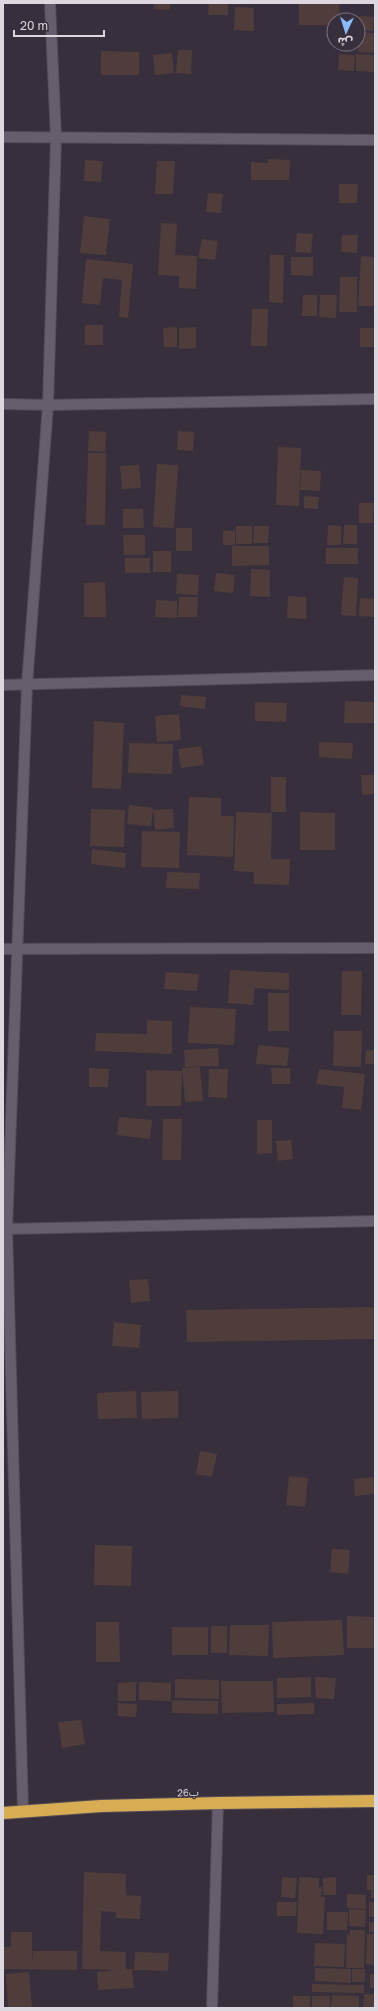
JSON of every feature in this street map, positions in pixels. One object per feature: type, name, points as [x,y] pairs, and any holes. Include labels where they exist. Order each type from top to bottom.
[{"type":"highway","name":"26ب","points":[[3,1813],[218,1803],[375,1801]]},
{"type":"street","points":[[22,1811],[7,1229],[16,950],[27,685],[48,405],[56,138],[50,3]]},
{"type":"street","points":[[3,137],[375,140]]},
{"type":"street","points":[[3,404],[48,405],[375,399]]},
{"type":"street","points":[[3,685],[375,675]]},
{"type":"street","points":[[3,948],[16,950],[375,948]]},
{"type":"street","points":[[7,1229],[375,1221]]},
{"type":"street","points":[[212,2008],[218,1803]]},
{"type":"building","points":[[154,3],[170,3],[170,10],[154,9]]},
{"type":"building","points":[[209,3],[228,3],[228,15],[208,15]]},
{"type":"building","points":[[299,3],[339,3],[340,12],[326,12],[326,25],[299,25]]},
{"type":"building","points":[[235,7],[254,8],[254,31],[234,30]]},
{"type":"building","points":[[366,16],[374,17],[373,31],[366,31]]},
{"type":"building","points":[[366,32],[375,33],[375,53],[358,52],[366,52]]},
{"type":"building","points":[[178,50],[192,50],[191,74],[176,73]]},
{"type":"building","points":[[101,51],[139,52],[139,75],[101,75]]},
{"type":"building","points":[[172,53],[174,73],[155,75],[153,55]]},
{"type":"building","points":[[339,54],[355,55],[354,71],[338,70]]},
{"type":"building","points":[[356,54],[375,55],[374,72],[356,71]]},
{"type":"building","points":[[268,159],[290,160],[289,180],[251,180],[251,162],[268,163]]},
{"type":"building","points":[[85,160],[103,161],[101,182],[84,181]]},
{"type":"building","points":[[157,161],[175,161],[173,194],[155,194]]},
{"type":"building","points":[[339,184],[358,184],[357,203],[339,203]]},
{"type":"building","points":[[208,193],[223,194],[221,213],[206,212]]},
{"type":"building","points":[[84,216],[110,219],[106,255],[80,253]]},
{"type":"building","points":[[161,223],[177,224],[175,255],[197,256],[196,289],[179,288],[179,276],[158,275]]},
{"type":"building","points":[[297,233],[313,234],[311,253],[295,252]]},
{"type":"building","points":[[342,235],[358,235],[357,253],[341,252]]},
{"type":"building","points":[[202,239],[218,241],[215,260],[198,258]]},
{"type":"building","points":[[270,255],[284,255],[283,303],[269,302]]},
{"type":"building","points":[[361,256],[375,257],[375,306],[358,306]]},
{"type":"building","points":[[291,257],[313,257],[313,276],[291,275]]},
{"type":"building","points":[[86,259],[133,264],[128,318],[119,317],[122,280],[103,278],[100,305],[82,303]]},
{"type":"building","points":[[340,277],[357,277],[357,312],[339,312]]},
{"type":"building","points":[[303,295],[317,295],[317,316],[302,316]]},
{"type":"building","points":[[320,295],[337,295],[336,318],[319,317]]},
{"type":"building","points":[[252,309],[268,309],[267,346],[251,346]]},
{"type":"building","points":[[85,325],[103,325],[103,345],[85,345]]},
{"type":"building","points":[[177,327],[177,347],[164,347],[163,328]]},
{"type":"building","points":[[196,327],[196,348],[179,349],[179,328]]},
{"type":"building","points":[[360,328],[375,328],[375,347],[360,347]]},
{"type":"building","points":[[89,431],[106,432],[105,452],[88,451]]},
{"type":"building","points":[[178,431],[194,432],[193,451],[177,450]]},
{"type":"building","points":[[278,447],[301,448],[299,506],[276,505]]},
{"type":"building","points":[[88,453],[106,453],[105,525],[86,525]]},
{"type":"building","points":[[157,464],[178,465],[174,528],[153,527]]},
{"type":"building","points":[[139,465],[141,488],[122,489],[120,466]]},
{"type":"building","points":[[301,470],[321,471],[320,491],[300,490]]},
{"type":"building","points":[[304,496],[319,497],[318,509],[304,508]]},
{"type":"building","points":[[359,503],[374,503],[373,523],[359,523]]},
{"type":"building","points":[[123,509],[143,509],[144,528],[123,528]]},
{"type":"building","points":[[328,525],[341,526],[341,545],[327,545]]},
{"type":"building","points":[[344,525],[357,525],[357,544],[343,544]]},
{"type":"building","points":[[236,526],[252,526],[252,544],[236,544]]},
{"type":"building","points":[[254,526],[269,526],[268,543],[253,543]]},
{"type":"building","points":[[176,528],[192,528],[192,551],[176,551]]},
{"type":"building","points":[[235,530],[235,545],[223,545],[223,531]]},
{"type":"building","points":[[123,535],[145,535],[145,555],[124,555]]},
{"type":"building","points":[[232,546],[269,546],[269,565],[232,566]]},
{"type":"building","points":[[326,548],[358,548],[358,564],[326,564]]},
{"type":"building","points":[[153,551],[171,551],[171,572],[153,572]]},
{"type":"building","points":[[125,558],[150,558],[150,573],[125,573]]},
{"type":"building","points":[[251,569],[270,570],[270,597],[250,596]]},
{"type":"building","points":[[216,573],[235,575],[233,593],[214,591]]},
{"type":"building","points":[[177,574],[199,575],[198,595],[176,594]]},
{"type":"building","points":[[344,577],[358,578],[356,616],[341,615]]},
{"type":"building","points":[[105,582],[106,617],[84,617],[84,583]]},
{"type":"building","points":[[288,596],[306,597],[306,619],[287,618]]},
{"type":"building","points":[[179,597],[198,597],[197,617],[178,617]]},
{"type":"building","points":[[360,598],[375,599],[375,617],[359,616]]},
{"type":"building","points":[[156,600],[177,601],[177,618],[155,617]]},
{"type":"building","points":[[181,695],[206,697],[205,709],[180,706]]},
{"type":"building","points":[[345,701],[375,702],[375,723],[344,723]]},
{"type":"building","points":[[255,702],[287,703],[286,722],[255,721]]},
{"type":"building","points":[[179,714],[181,740],[157,742],[155,716]]},
{"type":"building","points":[[94,721],[124,723],[121,789],[92,788]]},
{"type":"building","points":[[319,742],[353,743],[352,759],[319,757]]},
{"type":"building","points":[[129,743],[173,744],[172,774],[128,773]]},
{"type":"building","points":[[201,746],[204,765],[181,768],[178,749]]},
{"type":"building","points":[[361,775],[375,775],[375,794],[362,795]]},
{"type":"building","points":[[271,777],[286,777],[286,812],[271,812]]},
{"type":"building","points":[[189,797],[221,798],[221,816],[234,816],[233,857],[187,855]]},
{"type":"building","points":[[129,805],[153,808],[151,826],[127,824]]},
{"type":"building","points":[[91,809],[125,810],[124,847],[90,846]]},
{"type":"building","points":[[173,809],[174,828],[155,830],[153,810]]},
{"type":"building","points":[[236,812],[272,813],[271,859],[290,859],[289,885],[254,884],[254,872],[234,871]]},
{"type":"building","points":[[300,812],[335,813],[335,850],[300,850]]},
{"type":"building","points":[[142,831],[180,832],[179,868],[141,867]]},
{"type":"building","points":[[92,849],[126,853],[125,868],[91,864]]},
{"type":"building","points":[[167,872],[200,873],[199,889],[166,888]]},
{"type":"building","points":[[230,970],[289,973],[289,990],[255,988],[253,1005],[228,1003]]},
{"type":"building","points":[[342,971],[362,971],[361,1015],[341,1015]]},
{"type":"building","points":[[166,972],[199,974],[197,991],[164,989]]},
{"type":"building","points":[[268,993],[289,993],[289,1031],[268,1031]]},
{"type":"building","points":[[190,1007],[236,1009],[234,1045],[188,1043]]},
{"type":"building","points":[[147,1020],[172,1021],[172,1054],[95,1051],[96,1033],[147,1034]]},
{"type":"building","points":[[334,1031],[362,1031],[361,1067],[333,1066]]},
{"type":"building","points":[[258,1045],[289,1048],[287,1066],[256,1064]]},
{"type":"building","points":[[218,1048],[219,1066],[185,1067],[184,1050]]},
{"type":"building","points":[[366,1050],[375,1050],[375,1064],[365,1064]]},
{"type":"building","points":[[200,1067],[203,1101],[185,1102],[182,1068]]},
{"type":"building","points":[[89,1068],[109,1069],[108,1087],[89,1087]]},
{"type":"building","points":[[271,1068],[290,1068],[290,1084],[272,1084]]},
{"type":"building","points":[[209,1069],[228,1069],[227,1098],[208,1097]]},
{"type":"building","points":[[319,1069],[365,1074],[361,1110],[342,1108],[344,1087],[316,1084]]},
{"type":"building","points":[[146,1070],[182,1071],[181,1106],[146,1106]]},
{"type":"building","points":[[119,1117],[152,1120],[150,1139],[117,1135]]},
{"type":"building","points":[[163,1119],[182,1119],[181,1160],[162,1160]]},
{"type":"building","points":[[257,1120],[272,1120],[272,1153],[257,1154]]},
{"type":"building","points":[[291,1140],[293,1159],[278,1161],[276,1141]]},
{"type":"building","points":[[148,1279],[150,1301],[131,1303],[129,1280]]},
{"type":"building","points":[[375,1307],[375,1339],[187,1342],[186,1310]]},
{"type":"building","points":[[114,1322],[141,1325],[139,1348],[112,1346]]},
{"type":"building","points":[[136,1391],[137,1418],[98,1419],[97,1393]]},
{"type":"building","points":[[178,1391],[178,1418],[142,1419],[141,1392]]},
{"type":"building","points":[[200,1451],[217,1454],[212,1477],[196,1474]]},
{"type":"building","points":[[289,1476],[308,1478],[305,1507],[286,1505]]},
{"type":"building","points":[[374,1477],[375,1494],[355,1496],[354,1479]]},
{"type":"building","points":[[95,1545],[132,1546],[131,1586],[94,1585]]},
{"type":"building","points":[[332,1549],[350,1550],[348,1574],[330,1572]]},
{"type":"building","points":[[347,1616],[375,1617],[375,1648],[347,1648]]},
{"type":"building","points":[[342,1620],[344,1655],[273,1658],[272,1622]]},
{"type":"building","points":[[96,1622],[119,1622],[120,1662],[96,1662]]},
{"type":"building","points":[[230,1625],[269,1625],[268,1656],[229,1655]]},
{"type":"building","points":[[211,1626],[227,1626],[227,1653],[211,1653]]},
{"type":"building","points":[[172,1627],[208,1627],[208,1655],[172,1655]]},
{"type":"building","points":[[311,1677],[311,1697],[277,1698],[277,1678]]},
{"type":"building","points":[[315,1677],[336,1678],[334,1699],[316,1698]]},
{"type":"building","points":[[175,1679],[219,1680],[219,1699],[175,1698]]},
{"type":"building","points":[[221,1681],[273,1681],[274,1712],[222,1713]]},
{"type":"building","points":[[136,1682],[136,1701],[118,1701],[118,1683]]},
{"type":"building","points":[[139,1682],[171,1683],[171,1701],[139,1700]]},
{"type":"building","points":[[172,1700],[218,1701],[218,1714],[172,1713]]},
{"type":"building","points":[[118,1703],[137,1704],[136,1717],[118,1716]]},
{"type":"building","points":[[314,1703],[314,1714],[277,1715],[277,1704]]},
{"type":"building","points":[[81,1720],[85,1744],[62,1748],[58,1722]]},
{"type":"building","points":[[84,1872],[126,1874],[126,1895],[141,1896],[140,1919],[116,1918],[116,1912],[101,1911],[100,1951],[126,1952],[126,1969],[132,1969],[134,1988],[98,1990],[97,1972],[114,1970],[82,1969]]},
{"type":"building","points":[[367,1875],[375,1875],[375,1898],[371,1898],[371,1890],[367,1890]]},
{"type":"building","points":[[282,1877],[297,1878],[295,1898],[281,1897]]},
{"type":"building","points":[[299,1877],[319,1878],[319,1887],[322,1887],[321,1897],[325,1897],[323,1934],[297,1933]]},
{"type":"building","points":[[336,1877],[336,1895],[323,1895],[323,1878]]},
{"type":"building","points":[[347,1894],[366,1895],[366,1909],[347,1908]]},
{"type":"building","points":[[277,1902],[297,1902],[296,1916],[277,1916]]},
{"type":"building","points":[[369,1902],[375,1902],[375,1917],[369,1917]]},
{"type":"building","points":[[349,1909],[366,1910],[365,1927],[349,1926]]},
{"type":"building","points":[[327,1912],[348,1912],[347,1930],[327,1930]]},
{"type":"building","points":[[369,1922],[375,1922],[375,1932],[369,1932]]},
{"type":"building","points":[[350,1930],[365,1930],[364,1968],[346,1968],[347,1934],[350,1935]]},
{"type":"building","points":[[11,1932],[32,1932],[32,1962],[33,1951],[77,1951],[77,1970],[3,1969],[3,1947],[11,1947]]},
{"type":"building","points":[[367,1934],[375,1934],[375,1965],[366,1964]]},
{"type":"building","points":[[315,1943],[345,1944],[344,1967],[314,1966]]},
{"type":"building","points":[[135,1952],[169,1953],[168,1971],[134,1970]]},
{"type":"building","points":[[315,1968],[351,1969],[351,1983],[315,1981]]},
{"type":"building","points":[[352,1969],[365,1969],[365,1982],[352,1982]]},
{"type":"building","points":[[29,1972],[32,2008],[8,2008],[6,1974]]},
{"type":"building","points":[[370,1974],[375,1974],[375,1988],[370,1988]]},
{"type":"building","points":[[312,1984],[364,1985],[364,1993],[312,1992]]},
{"type":"building","points":[[364,1994],[375,1994],[375,2008],[363,2008]]},
{"type":"building","points":[[332,1995],[359,1996],[359,2008],[331,2008]]},
{"type":"building","points":[[293,1996],[310,1996],[310,2008],[293,2008]]},
{"type":"building","points":[[312,1996],[330,1996],[330,2008],[312,2008]]}]
